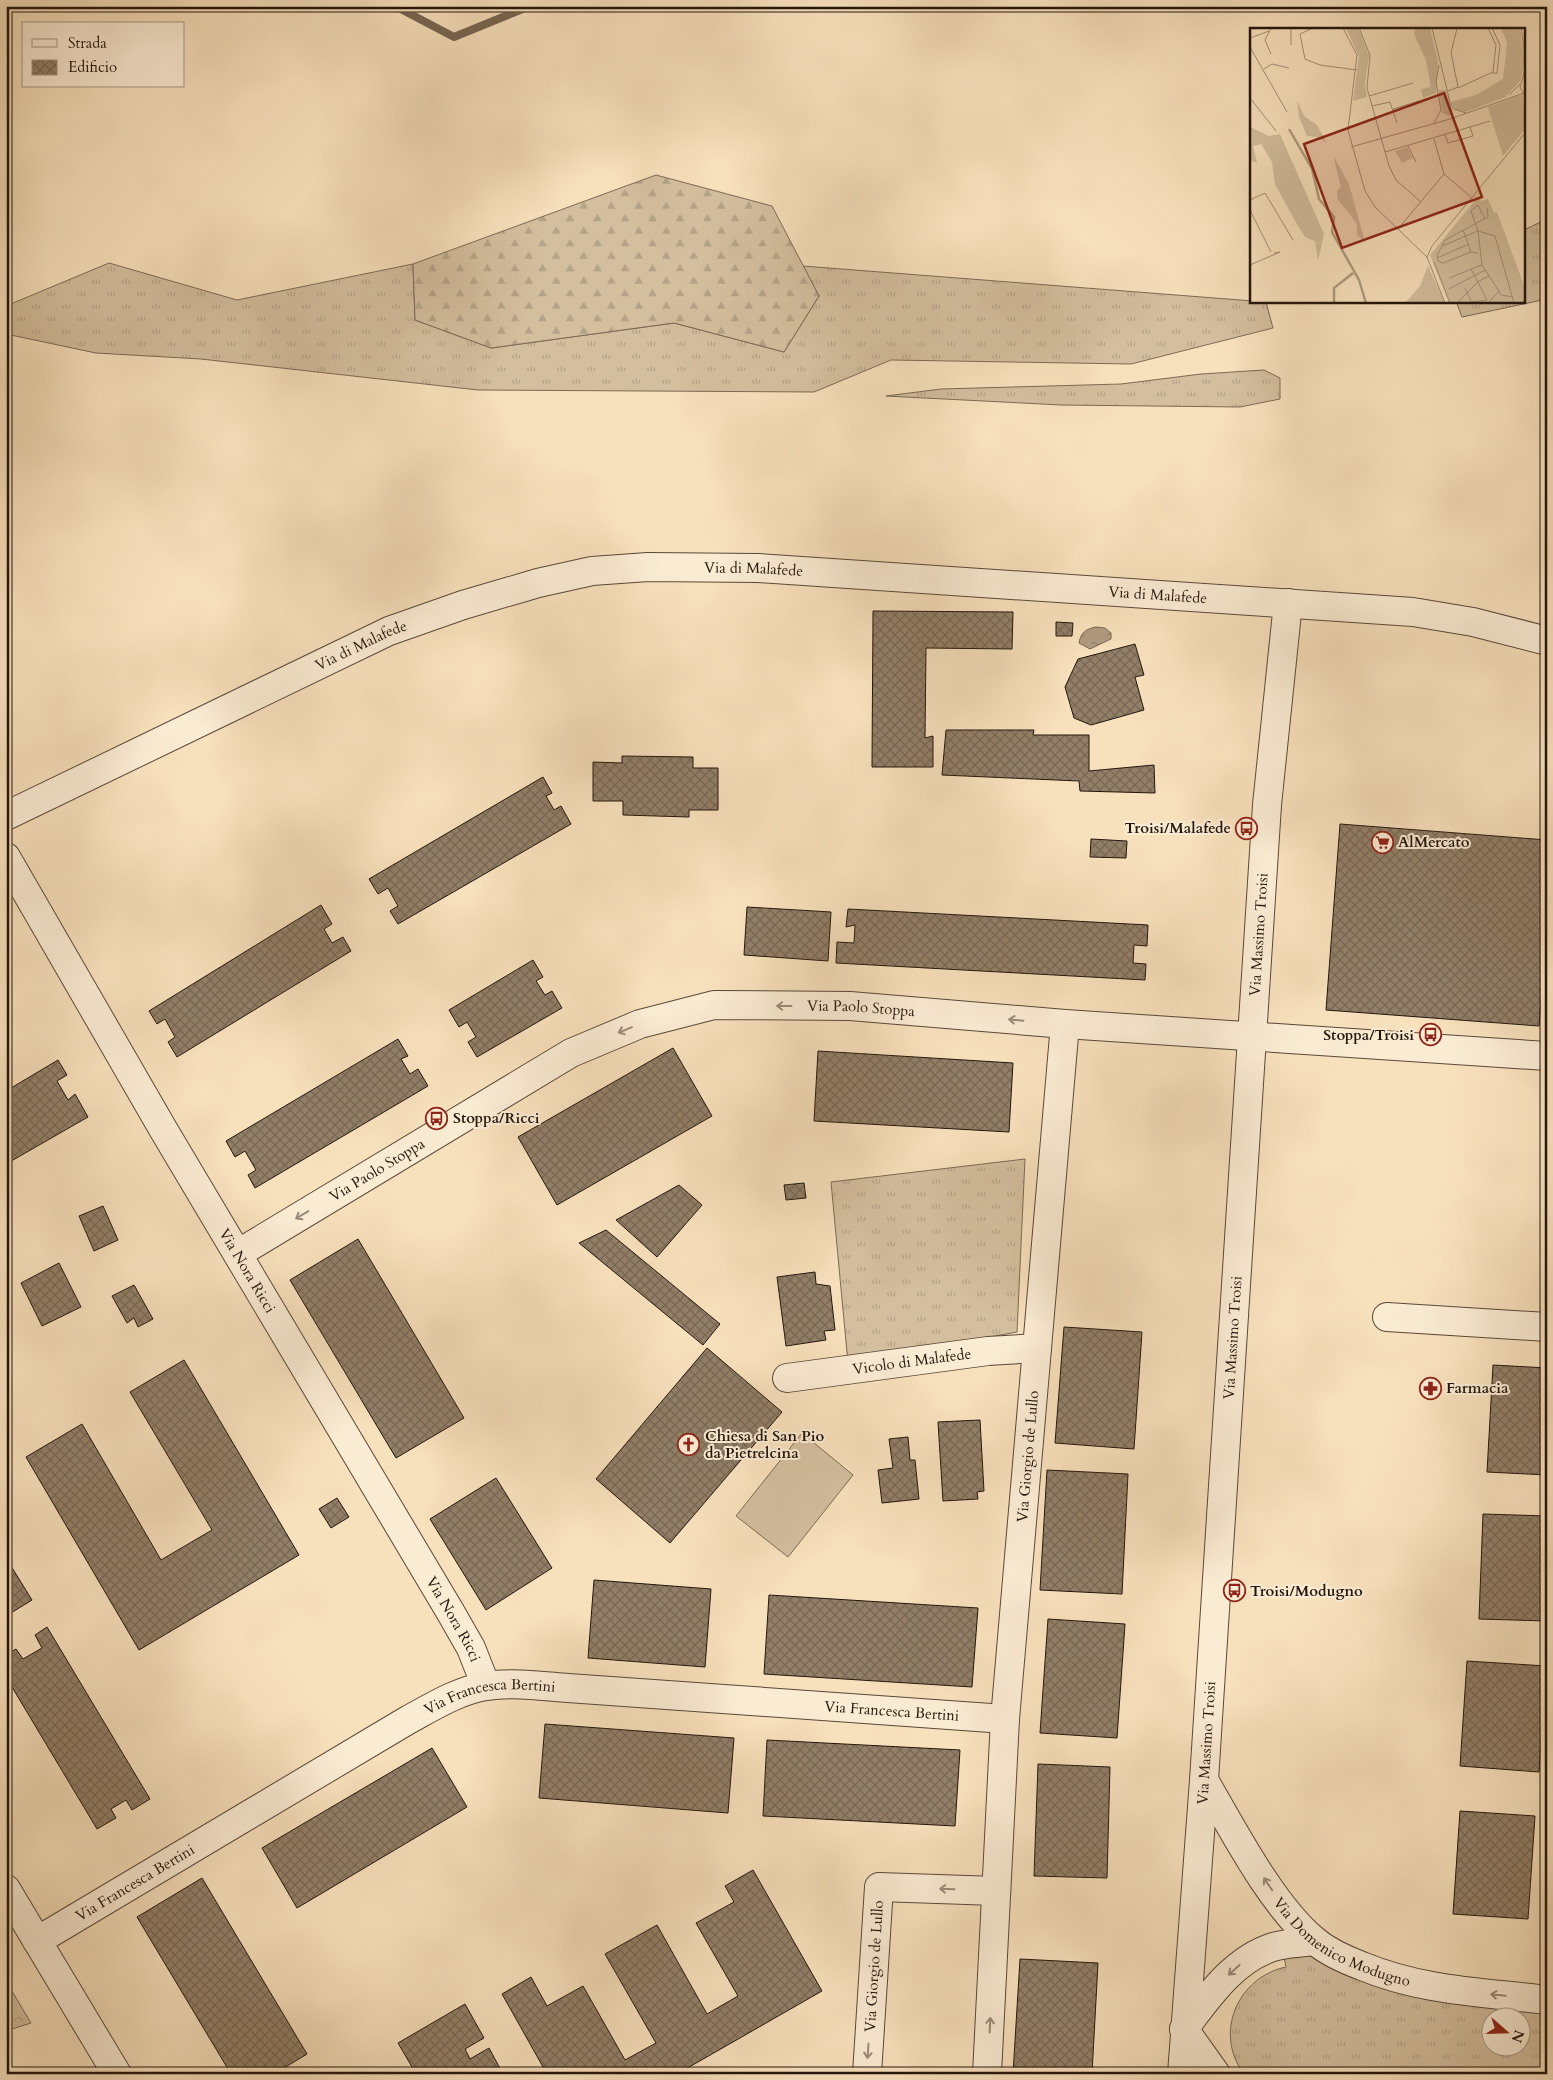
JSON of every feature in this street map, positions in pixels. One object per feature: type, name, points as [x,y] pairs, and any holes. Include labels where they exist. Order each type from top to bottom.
[{"type":"street","name":"Via di Malafede","points":[[6,816],[389,631],[500,593],[592,571],[648,567],[758,568],[1413,612],[1473,622],[1547,641]]},
{"type":"street","name":"Via Massimo Troisi","points":[[1182,2074],[1204,1780],[1267,805],[1288,603]]},
{"type":"street","name":"Via Nora Ricci","points":[[6,857],[163,1129],[239,1253],[471,1648],[486,1686]]},
{"type":"street","name":"Via Paolo Stoppa","points":[[239,1253],[571,1053],[640,1024],[714,1005],[850,1006],[1065,1024],[1547,1056]]},
{"type":"street","name":"Via Giorgio de Lullo","points":[[988,2074],[1005,1720],[1065,1024]]},
{"type":"street","points":[[1387,1317],[1547,1327]]},
{"type":"street","name":"Vicolo di Malafede","points":[[787,1378],[988,1350],[1037,1348]]},
{"type":"street","name":"Via Francesca Bertini","points":[[36,1941],[408,1720],[448,1700],[486,1686],[523,1685],[1005,1720]]},
{"type":"street","name":"Via Domenico Modugno","points":[[1204,1780],[1245,1849],[1285,1909],[1315,1941],[1347,1960],[1392,1978],[1433,1988],[1546,1993]]},
{"type":"street","name":"Via Giorgio de Lullo","points":[[867,2074],[879,1887],[996,1891]]},
{"type":"street","points":[[6,1889],[117,2074]]},
{"type":"street","points":[[1216,2074],[1184,2029],[1212,1991],[1253,1954],[1276,1946],[1315,1941]]},
{"type":"green space","points":[[656,175],[772,206],[819,296],[784,352],[674,323],[491,348],[415,320],[413,264]]},
{"type":"green space","points":[[1547,219],[1547,299],[1462,317],[1456,302],[1526,302],[1526,229]]},
{"type":"green space","points":[[109,263],[237,300],[413,264],[415,320],[491,348],[674,323],[784,352],[819,296],[803,266],[1266,302],[1273,328],[1131,364],[891,360],[814,392],[478,390],[201,359],[96,353],[6,334],[6,306]]},
{"type":"green space","points":[[1264,370],[1280,378],[1280,399],[1240,407],[1061,405],[886,396],[941,389],[1121,384],[1201,374]]},
{"type":"green space","points":[[1025,1159],[1017,1332],[848,1363],[831,1182]]},
{"type":"green space","points":[[802,1433],[853,1475],[788,1557],[736,1516]]},
{"type":"green space","points":[[1310,1955],[1527,2008],[1480,2008],[1480,2058],[1530,2058],[1530,2009],[1547,2013],[1547,2074],[1244,2074],[1235,2058],[1231,2041],[1231,2025],[1235,2009],[1243,1994],[1255,1982],[1269,1973],[1286,1967],[1284,1957]]},
{"type":"green space","points":[[6,1981],[31,2023],[6,2031]]},
{"type":"water","points":[[1096,627],[1105,628],[1111,633],[1111,639],[1090,649],[1079,643],[1084,632]]},
{"type":"building","points":[[873,611],[1013,612],[1012,649],[926,648],[925,738],[933,736],[933,767],[872,767]]},
{"type":"building","points":[[1056,622],[1073,623],[1072,636],[1056,636]]},
{"type":"building","points":[[1135,644],[1144,675],[1135,677],[1144,710],[1091,725],[1074,718],[1065,687],[1078,659]]},
{"type":"building","points":[[946,730],[1034,730],[1033,735],[1089,735],[1089,771],[1154,765],[1155,793],[1080,791],[1079,781],[942,775]]},
{"type":"building","points":[[622,756],[693,757],[693,768],[718,768],[718,810],[689,810],[689,817],[623,815],[623,801],[593,801],[593,762],[622,763]]},
{"type":"building","points":[[543,777],[552,793],[546,796],[554,810],[561,806],[571,824],[398,924],[390,911],[398,906],[388,888],[378,894],[369,879]]},
{"type":"building","points":[[1340,824],[1547,840],[1547,923],[1539,1026],[1326,1010]]},
{"type":"building","points":[[1091,839],[1127,841],[1126,858],[1090,857]]},
{"type":"building","points":[[321,905],[332,924],[324,929],[332,943],[343,937],[351,951],[177,1057],[168,1042],[175,1037],[165,1019],[157,1024],[149,1011]]},
{"type":"building","points":[[747,907],[831,912],[828,961],[744,955]]},
{"type":"building","points":[[848,909],[1148,925],[1147,946],[1134,945],[1133,963],[1146,964],[1145,980],[836,963],[837,942],[854,943],[855,925],[846,927]]},
{"type":"building","points":[[533,960],[543,977],[536,981],[545,995],[552,991],[562,1008],[477,1057],[468,1042],[476,1037],[467,1022],[459,1027],[449,1010]]},
{"type":"building","points":[[398,1039],[408,1056],[401,1059],[410,1074],[418,1069],[428,1086],[255,1188],[248,1175],[256,1170],[245,1151],[235,1157],[226,1141]]},
{"type":"building","points":[[673,1048],[712,1116],[557,1205],[518,1137]]},
{"type":"building","points":[[818,1051],[1013,1063],[1009,1132],[814,1121]]},
{"type":"building","points":[[58,1060],[67,1075],[57,1081],[68,1100],[75,1094],[88,1117],[6,1164],[6,1091]]},
{"type":"building","points":[[804,1183],[806,1198],[786,1200],[784,1185]]},
{"type":"building","points":[[679,1185],[702,1205],[657,1257],[616,1220]]},
{"type":"building","points":[[103,1206],[118,1240],[94,1251],[79,1216]]},
{"type":"building","points":[[606,1230],[720,1324],[703,1345],[579,1243]]},
{"type":"building","points":[[358,1239],[464,1418],[396,1458],[290,1280]]},
{"type":"building","points":[[59,1263],[81,1307],[42,1326],[21,1283]]},
{"type":"building","points":[[815,1272],[816,1284],[830,1286],[835,1330],[824,1331],[826,1340],[786,1346],[777,1277]]},
{"type":"building","points":[[134,1285],[153,1319],[138,1327],[134,1318],[127,1323],[112,1296]]},
{"type":"building","points":[[1064,1327],[1142,1332],[1134,1449],[1055,1443]]},
{"type":"building","name":"Chiesa di San Pio da Pietrelcina","points":[[707,1348],[782,1412],[670,1543],[596,1479]]},
{"type":"building","points":[[184,1360],[299,1555],[139,1650],[26,1457],[82,1424],[161,1560],[212,1530],[130,1392]]},
{"type":"building","points":[[1493,1365],[1547,1368],[1547,1475],[1487,1472]]},
{"type":"building","points":[[980,1420],[984,1491],[977,1492],[978,1499],[943,1501],[938,1422]]},
{"type":"building","points":[[908,1437],[910,1460],[915,1460],[919,1499],[882,1503],[878,1470],[893,1468],[889,1439]]},
{"type":"building","points":[[1047,1470],[1128,1474],[1122,1594],[1040,1590]]},
{"type":"building","points":[[496,1478],[552,1568],[486,1610],[430,1519]]},
{"type":"building","points":[[337,1498],[349,1517],[331,1528],[319,1509]]},
{"type":"building","points":[[1483,1514],[1547,1516],[1547,1621],[1479,1619]]},
{"type":"building","points":[[6,1558],[32,1600],[6,1616]]},
{"type":"building","points":[[594,1580],[711,1589],[705,1667],[588,1658]]},
{"type":"building","points":[[769,1595],[978,1608],[972,1687],[764,1674]]},
{"type":"building","points":[[1048,1619],[1125,1624],[1117,1738],[1040,1733]]},
{"type":"building","points":[[47,1627],[150,1799],[132,1810],[126,1800],[111,1809],[116,1818],[97,1829],[6,1677],[6,1655],[16,1649],[23,1659],[42,1648],[35,1635]]},
{"type":"building","points":[[1467,1661],[1546,1666],[1539,1772],[1460,1766]]},
{"type":"building","points":[[545,1724],[734,1738],[728,1813],[539,1798]]},
{"type":"building","points":[[767,1740],[960,1750],[955,1826],[763,1816]]},
{"type":"building","points":[[432,1748],[467,1807],[297,1908],[262,1848]]},
{"type":"building","points":[[1038,1764],[1110,1767],[1107,1878],[1034,1876]]},
{"type":"building","points":[[1460,1811],[1535,1816],[1528,1919],[1453,1914]]},
{"type":"building","points":[[753,1870],[822,1991],[677,2074],[547,2074],[502,1994],[531,1977],[547,2006],[583,1986],[625,2060],[656,2043],[605,1954],[657,1925],[707,2014],[738,1996],[696,1923],[734,1902],[725,1886]]},
{"type":"building","points":[[202,1878],[307,2054],[274,2074],[231,2074],[137,1917]]},
{"type":"building","points":[[1020,1959],[1098,1963],[1092,2074],[1013,2074]]},
{"type":"building","points":[[465,2004],[484,2038],[465,2049],[470,2059],[489,2048],[503,2074],[416,2074],[398,2043]]},
{"type":"waterway","points":[[395,6],[454,37],[530,6]]},
{"type":"place","name":"Troisi/Malafede","points":[[1247,828]]},
{"type":"place","name":"AlMercato","points":[[1382,842]]},
{"type":"place","name":"Stoppa/Troisi","points":[[1430,1035]]},
{"type":"place","name":"Stoppa/Ricci","points":[[437,1118]]},
{"type":"place","name":"Farmacia","points":[[1430,1388]]},
{"type":"place","name":"Chiesa di San Pio da Pietrelcina","points":[[689,1445]]},
{"type":"place","name":"Troisi/Modugno","points":[[1234,1591]]}]
